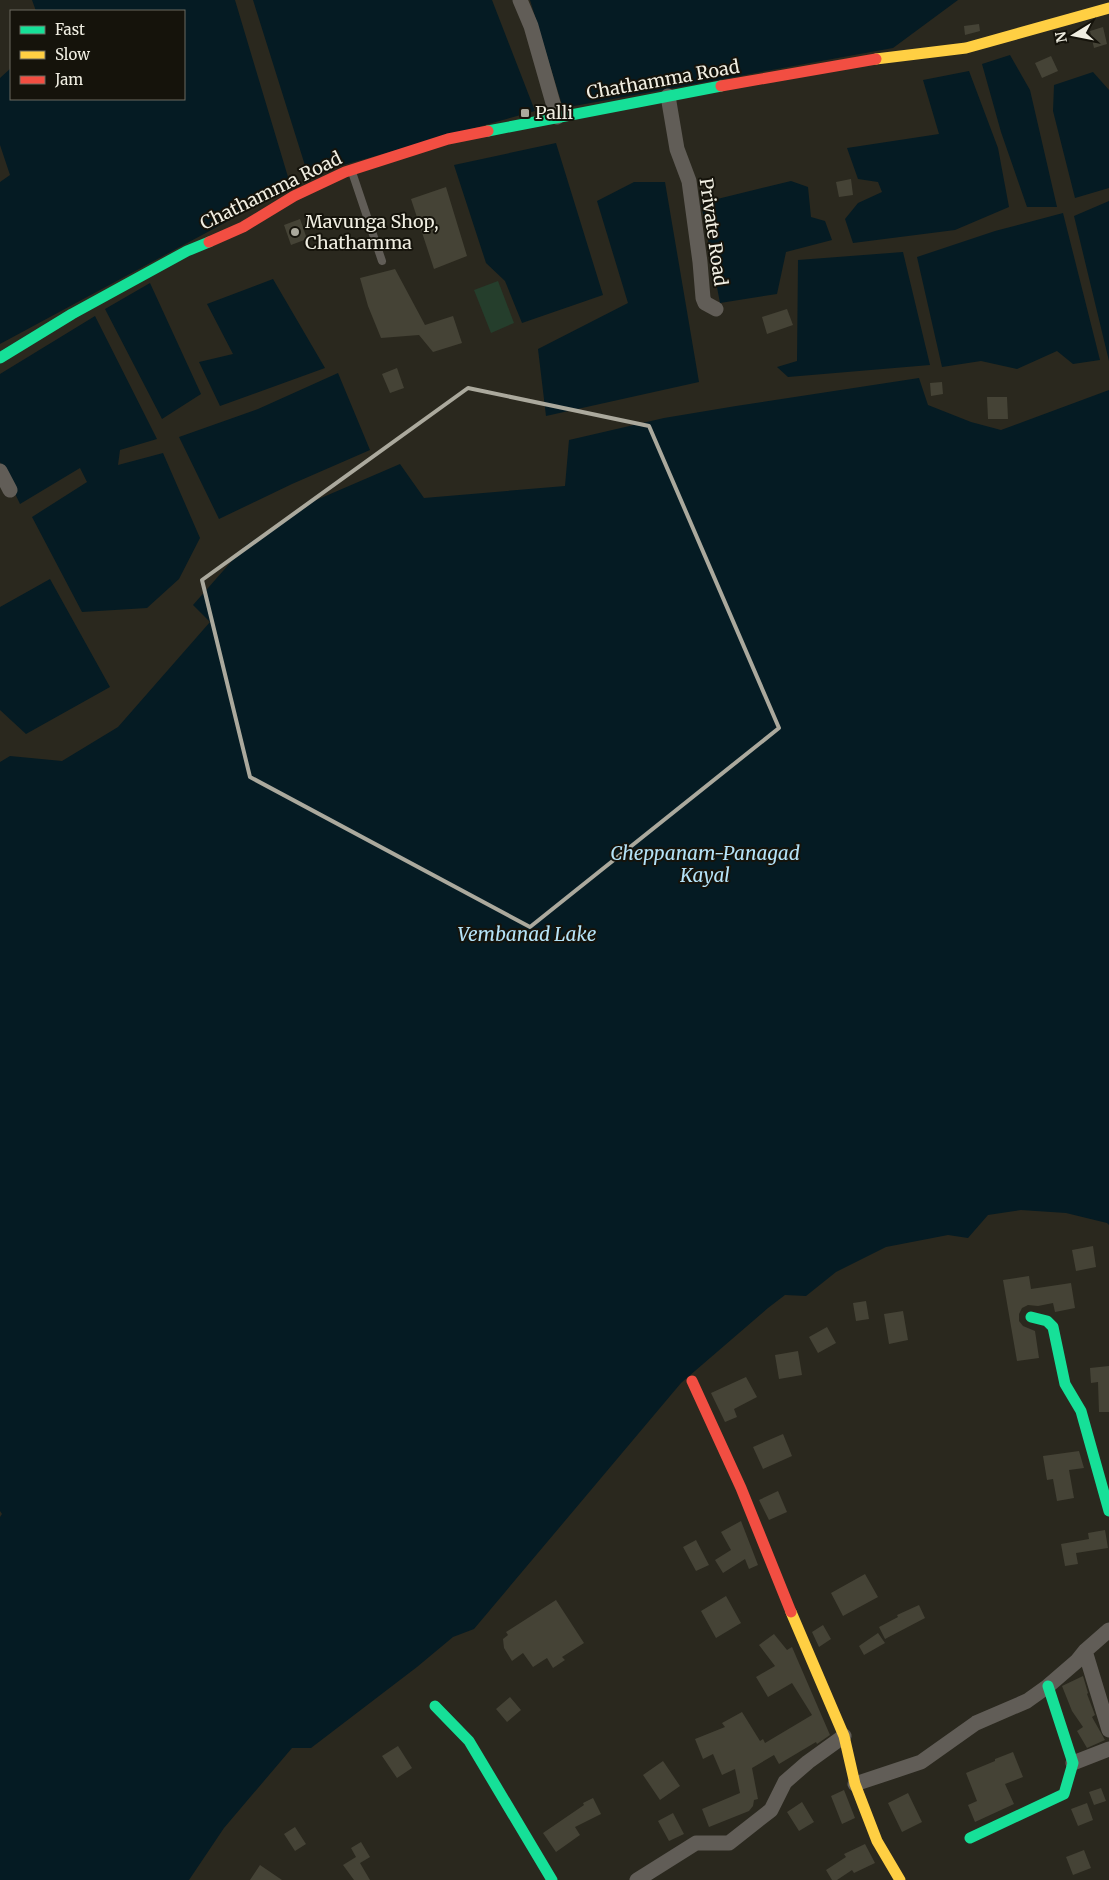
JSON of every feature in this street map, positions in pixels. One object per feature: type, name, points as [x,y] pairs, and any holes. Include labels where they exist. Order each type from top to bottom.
[{"type":"street","points":[[520,0],[531,26],[557,117]]},
{"type":"street","name":"Chathamma Road","points":[[0,358],[72,314],[187,251],[243,227],[294,196],[351,170],[448,139],[668,96],[863,61],[966,48],[1101,8]]},
{"type":"street","name":"Private Road","points":[[668,96],[677,149],[689,181],[703,298],[705,303],[716,309]]},
{"type":"street","points":[[0,471],[10,490]]},
{"type":"street","points":[[1031,1317],[1047,1321],[1053,1327],[1065,1384],[1081,1411],[1109,1511]]},
{"type":"street","points":[[692,1381],[741,1488],[798,1630],[844,1736],[855,1784],[877,1841],[900,1880]]},
{"type":"street","points":[[855,1784],[921,1762],[976,1723],[1026,1701],[1048,1686],[1109,1630]]},
{"type":"street","points":[[1086,1651],[1109,1730]]},
{"type":"street","points":[[970,1838],[1064,1794],[1073,1763],[1048,1686]]},
{"type":"street","points":[[435,1706],[469,1741],[552,1880]]},
{"type":"street","points":[[637,1880],[696,1843],[729,1843],[771,1810],[785,1782],[808,1762],[844,1736]]},
{"type":"street","points":[[1073,1763],[1109,1750]]},
{"type":"lane","points":[[351,170],[382,261]]},
{"type":"highlighted area","points":[[468,388],[649,426],[779,728],[530,927],[250,777],[202,580]]},
{"type":"green space","points":[[498,281],[514,323],[491,333],[474,290]]},
{"type":"water","points":[[32,0],[235,0],[291,187],[0,344],[0,182],[10,175],[0,145],[0,78],[10,69],[10,100],[185,100],[185,10],[36,10]]},
{"type":"water","points":[[253,0],[492,0],[535,111],[308,175]]},
{"type":"water","points":[[530,0],[958,0],[893,48],[563,108]]},
{"type":"water","points":[[1010,55],[1030,90],[1057,207],[1027,207],[1001,132],[982,64]]},
{"type":"water","points":[[969,71],[998,148],[1009,207],[955,230],[853,243],[845,219],[858,203],[882,192],[878,182],[858,179],[847,148],[939,134],[923,80]]},
{"type":"water","points":[[1093,72],[1109,90],[1109,188],[1075,198],[1053,111],[1054,85]]},
{"type":"water","points":[[556,143],[603,295],[522,323],[505,281],[486,263],[454,165]]},
{"type":"water","points":[[791,181],[808,187],[811,217],[825,221],[832,240],[786,252],[777,294],[720,303],[701,203]]},
{"type":"water","points":[[634,182],[665,182],[699,382],[546,416],[538,349],[628,303],[597,201]]},
{"type":"water","points":[[1109,201],[1109,361],[1074,216]]},
{"type":"water","points":[[1063,213],[1100,360],[1073,364],[1057,351],[1017,369],[981,361],[942,367],[917,257],[995,231]]},
{"type":"water","points":[[903,252],[930,365],[788,377],[777,367],[797,361],[798,260]]},
{"type":"water","points":[[273,279],[325,368],[220,406],[199,362],[233,354],[207,304]]},
{"type":"water","points":[[150,283],[201,394],[162,419],[105,309]]},
{"type":"water","points":[[95,316],[157,439],[120,450],[118,465],[163,453],[200,538],[179,579],[147,608],[82,612],[32,517],[87,482],[80,468],[20,504],[0,462],[0,374]]},
{"type":"water","points":[[338,373],[370,450],[219,519],[179,437],[258,409]]},
{"type":"water","name":"Vembanad Lake","points":[[919,378],[928,405],[971,422],[1001,430],[1109,390],[1109,1225],[1066,1213],[1021,1210],[988,1215],[968,1238],[948,1235],[886,1247],[836,1272],[806,1296],[785,1295],[681,1383],[474,1629],[453,1637],[311,1748],[292,1748],[224,1828],[189,1880],[0,1880],[0,1517],[2,1514],[0,1511],[0,762],[10,756],[62,761],[118,727],[210,622],[193,605],[245,546],[307,504],[400,464],[424,498],[565,486],[569,440],[664,418]]},
{"type":"water","points":[[50,579],[110,687],[26,734],[0,710],[0,607]]},
{"type":"building","points":[[979,24],[980,31],[965,35],[964,26]]},
{"type":"building","points":[[1103,27],[1107,44],[1094,48],[1090,31]]},
{"type":"building","points":[[1051,56],[1058,71],[1042,78],[1035,63]]},
{"type":"building","points":[[851,179],[853,195],[839,197],[836,182]]},
{"type":"building","points":[[446,187],[467,256],[434,269],[411,199]]},
{"type":"building","name":"Mavunga Shop, Chathamma","points":[[300,219],[307,239],[291,245],[284,225]]},
{"type":"building","points":[[395,269],[425,325],[453,316],[462,343],[433,352],[419,335],[381,338],[368,306],[360,278]]},
{"type":"building","points":[[787,309],[793,325],[767,334],[762,317]]},
{"type":"building","points":[[397,368],[404,388],[390,393],[382,374]]},
{"type":"building","points":[[942,382],[943,394],[931,396],[930,383]]},
{"type":"building","points":[[987,397],[1007,397],[1008,419],[988,419]]},
{"type":"building","points":[[1093,1246],[1096,1267],[1076,1271],[1072,1250]]},
{"type":"building","points":[[1029,1276],[1031,1289],[1071,1283],[1075,1308],[1055,1312],[1053,1303],[1038,1306],[1028,1305],[1022,1308],[1019,1314],[1019,1321],[1023,1326],[1035,1331],[1039,1358],[1017,1361],[1003,1280]]},
{"type":"building","points":[[866,1301],[869,1319],[856,1321],[853,1303]]},
{"type":"building","points":[[903,1311],[908,1340],[889,1344],[884,1314]]},
{"type":"building","points":[[827,1327],[836,1343],[818,1353],[809,1337]]},
{"type":"building","points":[[798,1351],[802,1375],[779,1379],[775,1355]]},
{"type":"building","points":[[1109,1366],[1109,1412],[1099,1412],[1098,1382],[1091,1383],[1090,1368]]},
{"type":"building","points":[[746,1377],[757,1397],[734,1409],[737,1417],[725,1422],[711,1393]]},
{"type":"building","points":[[783,1434],[792,1456],[763,1469],[753,1447]]},
{"type":"building","points":[[1079,1451],[1084,1468],[1069,1470],[1074,1498],[1057,1501],[1053,1479],[1047,1480],[1043,1456]]},
{"type":"building","points":[[778,1491],[787,1512],[769,1520],[759,1500]]},
{"type":"building","points":[[741,1521],[758,1565],[749,1569],[745,1559],[723,1573],[715,1560],[731,1550],[721,1532]]},
{"type":"building","points":[[1105,1530],[1108,1548],[1076,1553],[1078,1564],[1065,1566],[1061,1544],[1089,1539],[1088,1533]]},
{"type":"building","points":[[696,1540],[709,1565],[696,1571],[683,1547]]},
{"type":"building","points":[[865,1574],[878,1597],[843,1616],[831,1593]]},
{"type":"building","points":[[726,1596],[741,1623],[716,1638],[701,1611]]},
{"type":"building","points":[[556,1600],[584,1643],[562,1657],[565,1660],[553,1668],[547,1658],[533,1667],[523,1653],[512,1661],[504,1648],[503,1639],[508,1635],[506,1632]]},
{"type":"building","points":[[919,1605],[925,1618],[885,1639],[879,1627],[898,1617],[897,1615]]},
{"type":"building","points":[[823,1625],[831,1639],[819,1647],[812,1632]]},
{"type":"building","points":[[878,1633],[885,1643],[864,1655],[859,1646]]},
{"type":"building","points":[[774,1634],[787,1650],[792,1647],[830,1735],[779,1764],[774,1755],[752,1768],[758,1799],[754,1800],[753,1806],[749,1811],[709,1827],[702,1809],[740,1793],[735,1769],[722,1775],[713,1754],[703,1759],[695,1739],[725,1727],[722,1723],[742,1712],[760,1741],[763,1739],[765,1743],[812,1715],[792,1683],[768,1697],[756,1677],[775,1666],[759,1645]]},
{"type":"building","points":[[1083,1676],[1095,1715],[1092,1717],[1105,1740],[1087,1748],[1077,1731],[1083,1727],[1072,1711],[1062,1686]]},
{"type":"building","points":[[510,1697],[521,1710],[507,1722],[496,1709]]},
{"type":"building","points":[[398,1746],[412,1768],[397,1778],[382,1756]]},
{"type":"building","points":[[1013,1752],[1023,1777],[1005,1784],[1014,1804],[975,1822],[968,1805],[977,1801],[966,1773]]},
{"type":"building","points":[[663,1761],[680,1786],[660,1800],[643,1775]]},
{"type":"building","points":[[1101,1788],[1106,1801],[1094,1805],[1089,1792]]},
{"type":"building","points":[[844,1790],[855,1818],[842,1824],[831,1796]]},
{"type":"building","points":[[908,1793],[922,1822],[902,1832],[888,1803]]},
{"type":"building","points":[[593,1798],[601,1814],[575,1827],[580,1835],[556,1852],[543,1833],[584,1805],[583,1803]]},
{"type":"building","points":[[802,1802],[814,1822],[799,1831],[787,1812]]},
{"type":"building","points":[[1087,1803],[1093,1820],[1078,1826],[1071,1809]]},
{"type":"building","points":[[673,1813],[684,1834],[669,1841],[658,1821]]},
{"type":"building","points":[[295,1827],[306,1844],[295,1851],[284,1834]]},
{"type":"building","points":[[361,1842],[370,1857],[360,1863],[370,1880],[354,1880],[343,1865],[356,1857],[351,1848]]},
{"type":"building","points":[[865,1844],[875,1863],[854,1873],[852,1870],[837,1880],[832,1880],[826,1870],[846,1857],[844,1854]]},
{"type":"building","points":[[1084,1850],[1091,1868],[1073,1875],[1066,1857]]},
{"type":"building","points":[[260,1865],[282,1880],[250,1880]]},
{"type":"traffic: fast","points":[[488,131],[721,86]]},
{"type":"traffic: fast","points":[[0,358],[72,314],[187,251],[209,242]]},
{"type":"traffic: fast","points":[[1031,1317],[1047,1321],[1053,1327],[1065,1384],[1081,1411],[1109,1511]]},
{"type":"traffic: fast","points":[[970,1838],[1064,1794],[1073,1763],[1048,1686]]},
{"type":"traffic: fast","points":[[435,1706],[469,1741],[552,1880]]},
{"type":"traffic: slow","points":[[876,59],[966,48],[1109,8]]},
{"type":"traffic: slow","points":[[791,1612],[844,1736],[855,1784],[877,1841],[900,1880]]},
{"type":"traffic: jam","points":[[721,86],[876,59]]},
{"type":"traffic: jam","points":[[209,242],[243,227],[294,196],[345,172],[448,139],[488,131]]},
{"type":"traffic: jam","points":[[692,1381],[741,1488],[791,1612]]},
{"type":"place","name":"Palli","points":[[525,113]]},
{"type":"place","name":"Mavunga Shop, Chathamma","points":[[295,232]]},
{"type":"water label","name":"Cheppanam-Panagad Kayal","points":[[705,864]]}]
